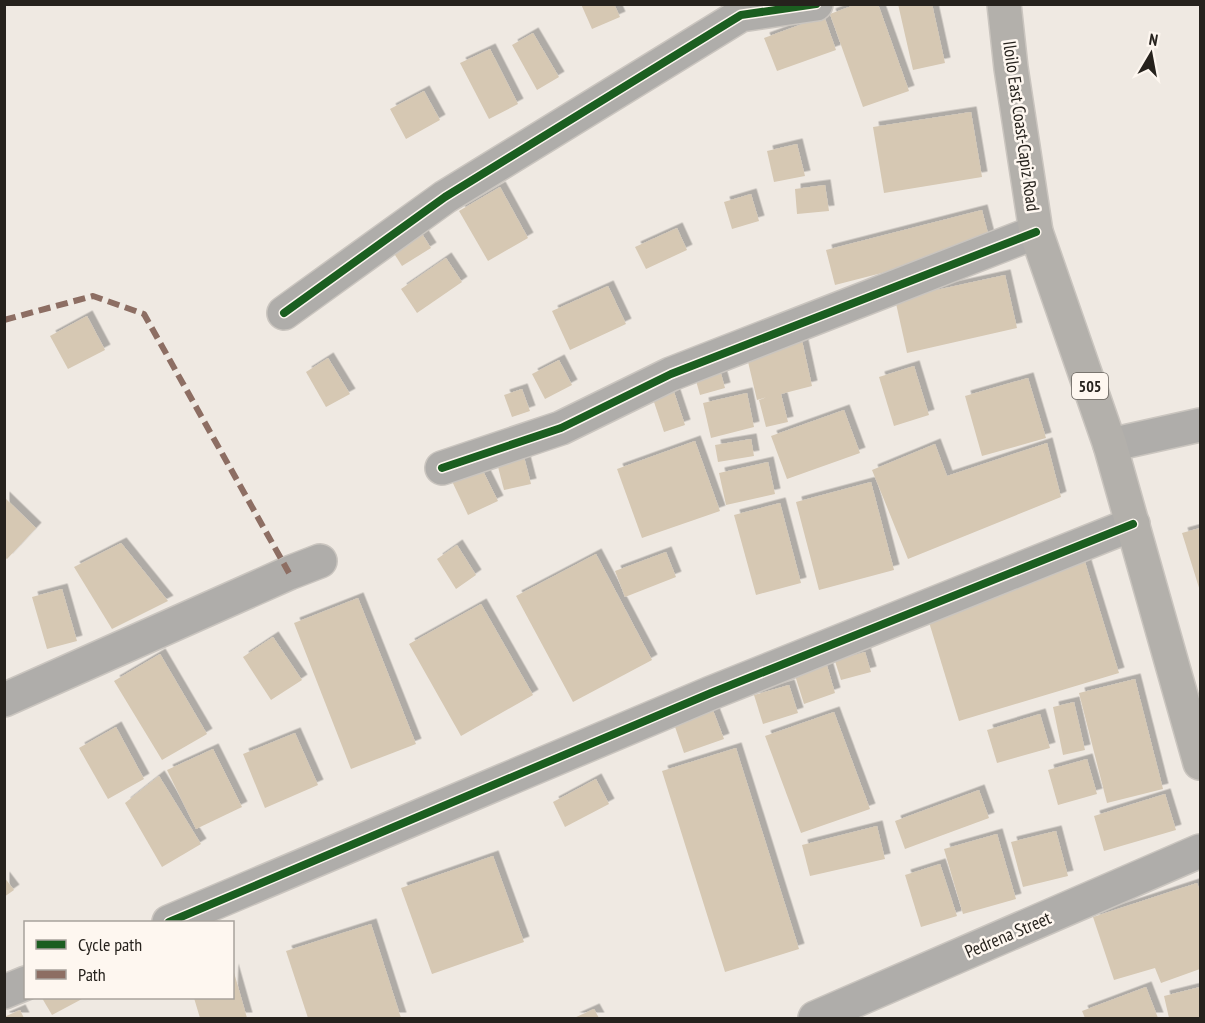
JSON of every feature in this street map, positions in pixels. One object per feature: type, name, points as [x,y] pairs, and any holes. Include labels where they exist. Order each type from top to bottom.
[{"type":"main road","name":"Iloilo East Coast-Capiz Road","points":[[1004,4],[1011,68],[1036,232],[1110,445],[1200,763]]},
{"type":"street","points":[[284,313],[445,197],[741,15],[816,4]]},
{"type":"street","points":[[442,468],[561,428],[671,374],[1036,232]]},
{"type":"street","points":[[1110,445],[1200,424]]},
{"type":"street","points":[[172,921],[711,693],[1133,524]]},
{"type":"street","points":[[4,700],[320,561]]},
{"type":"street","name":"Pedrena Street","points":[[815,1018],[1200,851]]},
{"type":"street","points":[[4,992],[24,984]]},
{"type":"building","points":[[581,4],[614,4],[620,17],[592,29]]},
{"type":"building","points":[[857,4],[878,4],[909,91],[863,107],[830,14]]},
{"type":"building","points":[[898,4],[932,4],[945,63],[913,70]]},
{"type":"building","points":[[824,16],[836,50],[777,71],[764,38]]},
{"type":"building","points":[[533,33],[559,77],[537,90],[512,45]]},
{"type":"building","points":[[490,49],[518,104],[489,119],[460,63]]},
{"type":"building","points":[[424,91],[440,120],[406,139],[390,109]]},
{"type":"building","points":[[971,112],[982,177],[884,193],[873,127]]},
{"type":"building","points":[[797,144],[805,176],[774,182],[767,151]]},
{"type":"building","points":[[825,185],[829,211],[797,214],[795,189]]},
{"type":"building","points":[[500,187],[528,238],[488,261],[459,211]]},
{"type":"building","points":[[751,194],[759,221],[732,229],[724,202]]},
{"type":"building","points":[[982,210],[991,245],[835,285],[826,250]]},
{"type":"building","points":[[417,226],[431,248],[402,266],[388,244]]},
{"type":"building","points":[[677,228],[687,250],[646,269],[635,247]]},
{"type":"building","points":[[446,258],[462,282],[417,313],[401,289]]},
{"type":"building","points":[[1005,275],[1017,328],[907,353],[895,299]]},
{"type":"building","points":[[608,286],[626,324],[570,350],[552,311]]},
{"type":"building","points":[[87,316],[105,350],[68,369],[50,336]]},
{"type":"building","points":[[801,336],[812,386],[781,394],[788,422],[766,427],[759,400],[767,397],[757,400],[745,349]]},
{"type":"building","points":[[328,358],[350,394],[326,407],[306,372]]},
{"type":"building","points":[[559,360],[572,385],[545,399],[532,374]]},
{"type":"building","points":[[718,363],[725,388],[700,395],[693,370]]},
{"type":"building","points":[[914,366],[929,415],[894,426],[879,377]]},
{"type":"building","points":[[1028,378],[1046,438],[982,456],[965,396]]},
{"type":"building","points":[[670,380],[685,425],[664,432],[649,387]]},
{"type":"building","points":[[522,389],[530,411],[512,417],[504,395]]},
{"type":"building","points":[[747,393],[754,427],[711,438],[703,403]]},
{"type":"building","points":[[844,410],[860,453],[787,479],[771,436]]},
{"type":"building","points":[[751,439],[754,456],[718,462],[715,445]]},
{"type":"building","points":[[695,441],[720,511],[642,538],[617,469]]},
{"type":"building","points":[[1047,443],[1061,497],[908,559],[872,470],[935,444],[947,476]]},
{"type":"building","points":[[524,457],[531,484],[504,490],[497,463]]},
{"type":"building","points":[[768,462],[775,494],[726,505],[719,473]]},
{"type":"building","points":[[479,463],[498,501],[468,515],[450,477]]},
{"type":"building","points":[[871,482],[894,570],[819,590],[796,502]]},
{"type":"building","points":[[4,497],[36,528],[7,559],[4,557]]},
{"type":"building","points":[[780,503],[801,583],[756,595],[734,515]]},
{"type":"building","points":[[1200,528],[1200,591],[1182,533]]},
{"type":"building","points":[[121,543],[168,601],[112,629],[74,567]]},
{"type":"building","points":[[457,545],[476,575],[456,589],[437,559]]},
{"type":"building","points":[[666,552],[676,577],[625,597],[615,571]]},
{"type":"building","points":[[596,554],[652,660],[573,702],[516,596]]},
{"type":"building","points":[[1085,562],[1119,673],[959,721],[925,609]]},
{"type":"building","points":[[62,589],[77,641],[47,649],[32,597]]},
{"type":"building","points":[[358,598],[416,744],[351,769],[294,623]]},
{"type":"building","points":[[481,604],[533,695],[461,736],[409,644]]},
{"type":"building","points":[[273,637],[302,680],[271,700],[243,657]]},
{"type":"building","points":[[865,652],[871,672],[841,680],[835,661]]},
{"type":"building","points":[[160,654],[207,734],[162,760],[114,681]]},
{"type":"building","points":[[825,659],[835,693],[804,704],[793,669]]},
{"type":"building","points":[[1135,679],[1163,789],[1107,803],[1079,693]]},
{"type":"building","points":[[789,685],[798,713],[763,724],[754,695]]},
{"type":"building","points":[[1074,702],[1085,750],[1063,755],[1053,707]]},
{"type":"building","points":[[711,705],[724,739],[684,753],[672,718]]},
{"type":"building","points":[[834,712],[870,809],[801,833],[765,736]]},
{"type":"building","points":[[1040,714],[1050,748],[997,763],[987,730]]},
{"type":"building","points":[[116,727],[144,779],[108,799],[79,748]]},
{"type":"building","points":[[295,733],[318,785],[265,808],[243,754]]},
{"type":"building","points":[[736,748],[799,949],[725,972],[662,771]]},
{"type":"building","points":[[213,749],[242,807],[196,829],[167,770]]},
{"type":"building","points":[[1087,759],[1097,794],[1058,805],[1048,770]]},
{"type":"building","points":[[159,776],[201,844],[162,867],[125,803]]},
{"type":"building","points":[[596,779],[609,804],[565,827],[553,802]]},
{"type":"building","points":[[979,790],[989,818],[905,849],[895,821]]},
{"type":"building","points":[[1165,794],[1176,830],[1104,851],[1094,816]]},
{"type":"building","points":[[877,826],[885,859],[810,876],[802,845]]},
{"type":"building","points":[[1056,831],[1068,876],[1023,887],[1011,842]]},
{"type":"building","points":[[997,834],[1016,899],[963,914],[944,849]]},
{"type":"building","points":[[493,856],[524,942],[432,974],[401,888]]},
{"type":"building","points":[[940,864],[957,916],[921,927],[905,875]]},
{"type":"building","points":[[4,877],[14,890],[4,897]]},
{"type":"building","points":[[1197,883],[1200,891],[1200,969],[1161,983],[1155,968],[1114,980],[1093,917]]},
{"type":"building","points":[[371,924],[401,1018],[308,1018],[286,951]]},
{"type":"building","points":[[234,972],[247,1018],[200,1018],[194,999],[234,999]]},
{"type":"building","points":[[1146,987],[1158,1018],[1085,1018],[1082,1011]]},
{"type":"building","points":[[1200,987],[1200,1018],[1169,1018],[1164,996]]},
{"type":"building","points":[[43,999],[82,999],[52,1015]]},
{"type":"building","points":[[594,1009],[599,1018],[574,1018]]},
{"type":"building","points":[[20,1010],[24,1018],[4,1018],[4,1017]]},
{"type":"marked path","points":[[4,320],[93,296],[144,314],[289,573]]},
{"type":"cycle path","points":[[284,313],[445,197],[741,15],[816,4]]},
{"type":"cycle path","points":[[442,468],[561,428],[671,374],[1036,232]]},
{"type":"cycle path","points":[[171,921],[711,693],[1133,524]]}]
